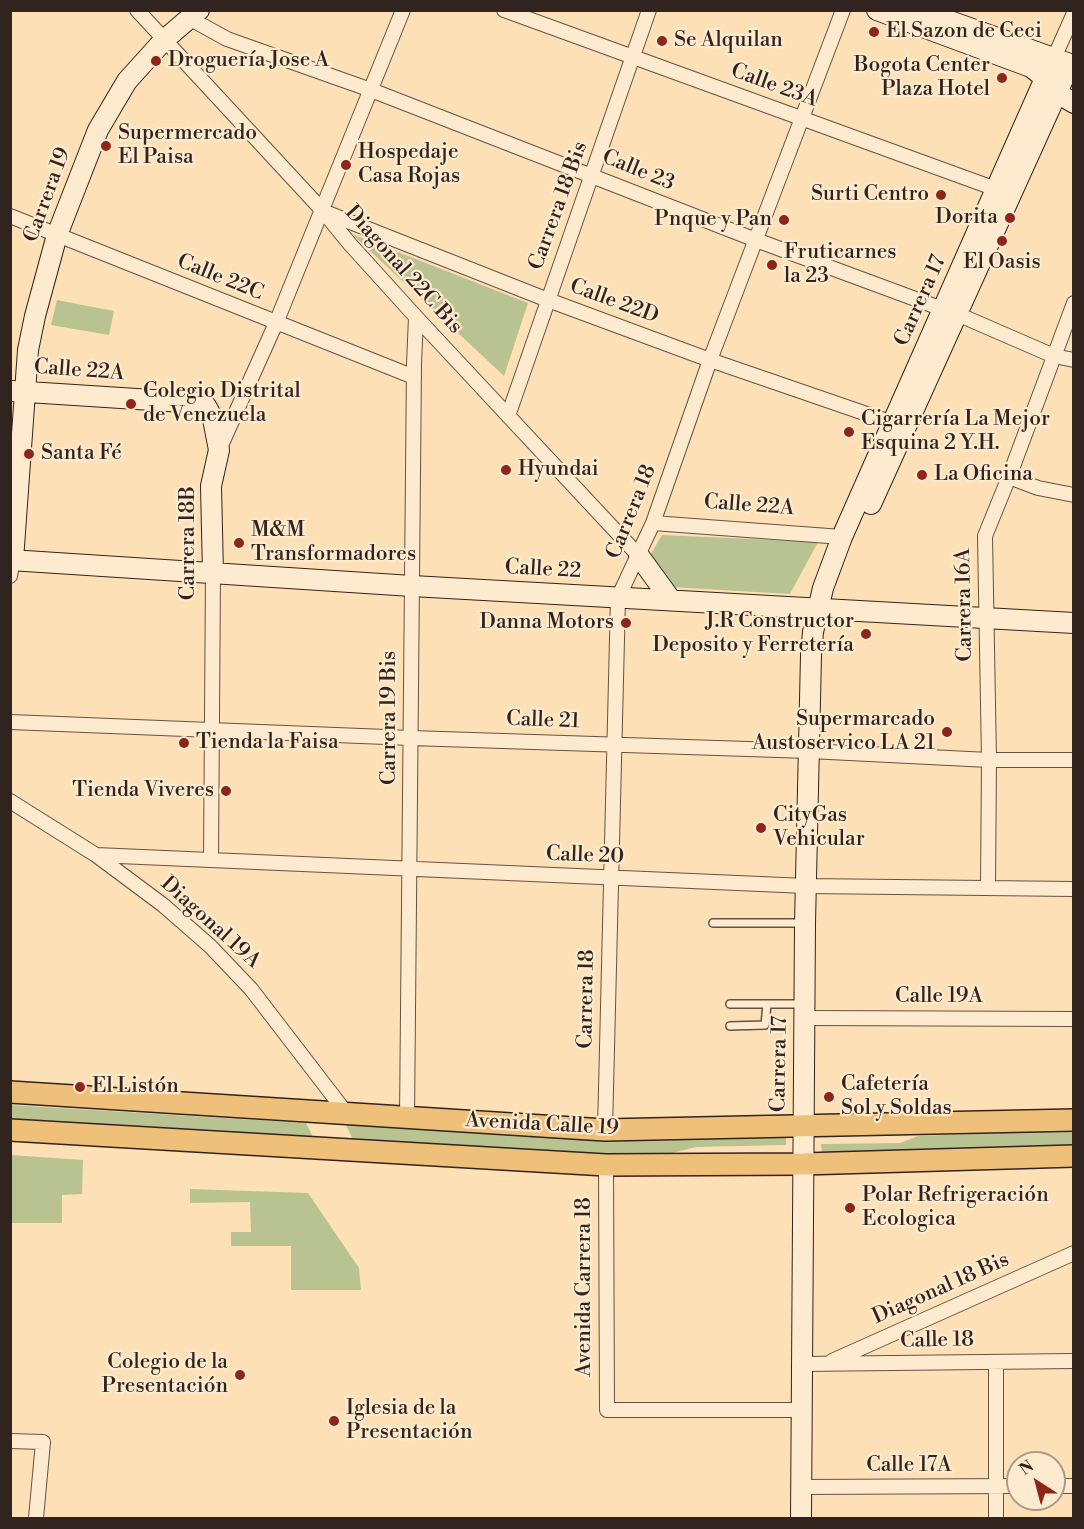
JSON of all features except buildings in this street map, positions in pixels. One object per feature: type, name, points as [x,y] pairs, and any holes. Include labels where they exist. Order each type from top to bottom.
[{"type":"main road","name":"Avenida Calle 19","points":[[10,1092],[605,1130],[1074,1120]]},
{"type":"main road","name":"Avenida Calle 19","points":[[10,1130],[606,1165],[803,1164],[1074,1156]]},
{"type":"street","name":"Diagonal 22C Bis","points":[[137,10],[323,211],[416,317],[639,556]]},
{"type":"street","name":"Carrera 18B","points":[[211,860],[213,574],[211,486],[219,450],[323,211],[403,10]]},
{"type":"street","name":"Calle 23A","points":[[504,10],[996,189]]},
{"type":"street","name":"Carrera 18 Bis","points":[[508,416],[649,10]]},
{"type":"street","name":"Carrera 18","points":[[605,1130],[618,598],[653,523],[710,360],[843,10]]},
{"type":"street","points":[[877,10],[1031,67],[1059,91]]},
{"type":"street","points":[[919,10],[1066,59]]},
{"type":"street","name":"Carrera 17","points":[[801,1518],[805,924],[811,656],[818,610],[823,588],[842,537],[892,423],[950,312],[1059,91],[1074,13]]},
{"type":"street","name":"Carrera 19","points":[[11,566],[17,391],[57,235],[98,130],[127,81],[164,40],[194,14]]},
{"type":"street","name":"Calle 23","points":[[194,14],[227,39],[371,90],[756,240],[950,312],[1054,356],[1074,360]]},
{"type":"street","name":"Carrera 17","points":[[818,610],[852,546],[950,312],[996,189],[1059,91]]},
{"type":"street","name":"Calle 22D","points":[[323,211],[548,300],[710,360],[892,423]]},
{"type":"street","name":"Calle 22C","points":[[10,216],[276,323],[414,370]]},
{"type":"street","name":"Carrera 16A","points":[[988,887],[989,760],[985,536],[1074,303]]},
{"type":"street","name":"Carrera 19 Bis","points":[[408,1118],[416,317]]},
{"type":"street","name":"Calle 22A","points":[[17,391],[199,403],[206,406],[213,419],[219,450]]},
{"type":"street","points":[[1009,477],[1038,488],[1074,495]]},
{"type":"street","name":"Calle 22A","points":[[653,523],[842,537]]},
{"type":"street","points":[[639,556],[671,600]]},
{"type":"street","name":"Calle 22","points":[[11,566],[213,574],[1074,623]]},
{"type":"street","name":"Calle 21","points":[[10,722],[809,751],[989,760],[1074,760]]},
{"type":"street","name":"Diagonal 19A","points":[[10,801],[96,855],[163,905],[210,946],[251,989],[347,1114]]},
{"type":"street","name":"Calle 20","points":[[96,855],[806,886],[1074,889]]},
{"type":"street","name":"Calle 19A","points":[[805,1011],[1074,1018]]},
{"type":"street","name":"Avenida Carrera 18","points":[[606,1165],[607,1410],[801,1410]]},
{"type":"street","name":"Diagonal 18 Bis","points":[[826,1364],[1074,1253]]},
{"type":"street","name":"Calle 18","points":[[801,1364],[1074,1361]]},
{"type":"street","points":[[996,1362],[996,1518]]},
{"type":"street","points":[[10,1441],[43,1442],[36,1518]]},
{"type":"street","name":"Calle 17A","points":[[800,1487],[1006,1486]]},
{"type":"lane","points":[[713,923],[805,924]]},
{"type":"lane","points":[[730,1004],[767,1004],[805,1011]]},
{"type":"lane","points":[[730,1026],[765,1025],[767,1004]]},
{"type":"green space","points":[[352,234],[528,303],[504,376]]},
{"type":"green space","points":[[57,300],[114,311],[109,335],[51,325]]},
{"type":"green space","points":[[662,535],[818,542],[790,594],[670,587],[649,557]]},
{"type":"green space","points":[[10,1105],[306,1123],[314,1139],[11,1119]]},
{"type":"green space","points":[[345,1123],[542,1137],[640,1141],[786,1137],[786,1145],[696,1147],[665,1155],[577,1154],[353,1140]]},
{"type":"green space","points":[[1073,1130],[1073,1147],[822,1154],[821,1144],[900,1143],[918,1136]]},
{"type":"green space","points":[[10,1155],[83,1160],[82,1194],[62,1195],[62,1223],[11,1223]]},
{"type":"green space","points":[[190,1189],[308,1193],[359,1268],[361,1290],[291,1290],[291,1246],[231,1246],[231,1232],[251,1232],[250,1202],[190,1203]]},
{"type":"place","name":"El Sazon de Ceci","points":[[874,32]]},
{"type":"place","name":"Se Alquilan","points":[[662,41]]},
{"type":"place","name":"Droguería Jose A","points":[[156,61]]},
{"type":"place","name":"Bogota Center Plaza Hotel","points":[[1002,78]]},
{"type":"place","name":"Supermercado El Paisa","points":[[106,146]]},
{"type":"place","name":"Hospedaje Casa Rojas","points":[[346,165]]},
{"type":"place","name":"Surti Centro","points":[[941,195]]},
{"type":"place","name":"Dorita","points":[[1010,218]]},
{"type":"place","name":"Pnque y Pan","points":[[784,220]]},
{"type":"place","name":"El Oasis","points":[[1002,241]]},
{"type":"place","name":"Fruticarnes la 23","points":[[772,265]]},
{"type":"place","name":"Colegio Distrital de Venezuela","points":[[131,404]]},
{"type":"place","name":"Cigarrería La Mejor Esquina 2 Y.H.","points":[[849,432]]},
{"type":"place","name":"Santa Fé","points":[[29,454]]},
{"type":"place","name":"Hyundai","points":[[506,470]]},
{"type":"place","name":"La Oficina","points":[[922,475]]},
{"type":"place","name":"M&M Transformadores","points":[[239,543]]},
{"type":"place","name":"Danna Motors","points":[[626,623]]},
{"type":"place","name":"J.R Constructor Deposito y Ferretería","points":[[866,634]]},
{"type":"place","name":"Supermarcado Austoservico LA 21","points":[[947,732]]},
{"type":"place","name":"Tienda la Faisa","points":[[184,743]]},
{"type":"place","name":"Tienda Viveres","points":[[226,791]]},
{"type":"place","name":"CityGas Vehicular","points":[[761,828]]},
{"type":"place","name":"El Listón","points":[[80,1087]]},
{"type":"place","name":"Cafetería Sol y Soldas","points":[[829,1097]]},
{"type":"place","name":"Polar Refrigeración Ecologica","points":[[850,1208]]},
{"type":"place","name":"Colegio de la Presentación","points":[[240,1375]]},
{"type":"place","name":"Iglesia de la Presentación","points":[[334,1421]]}]
